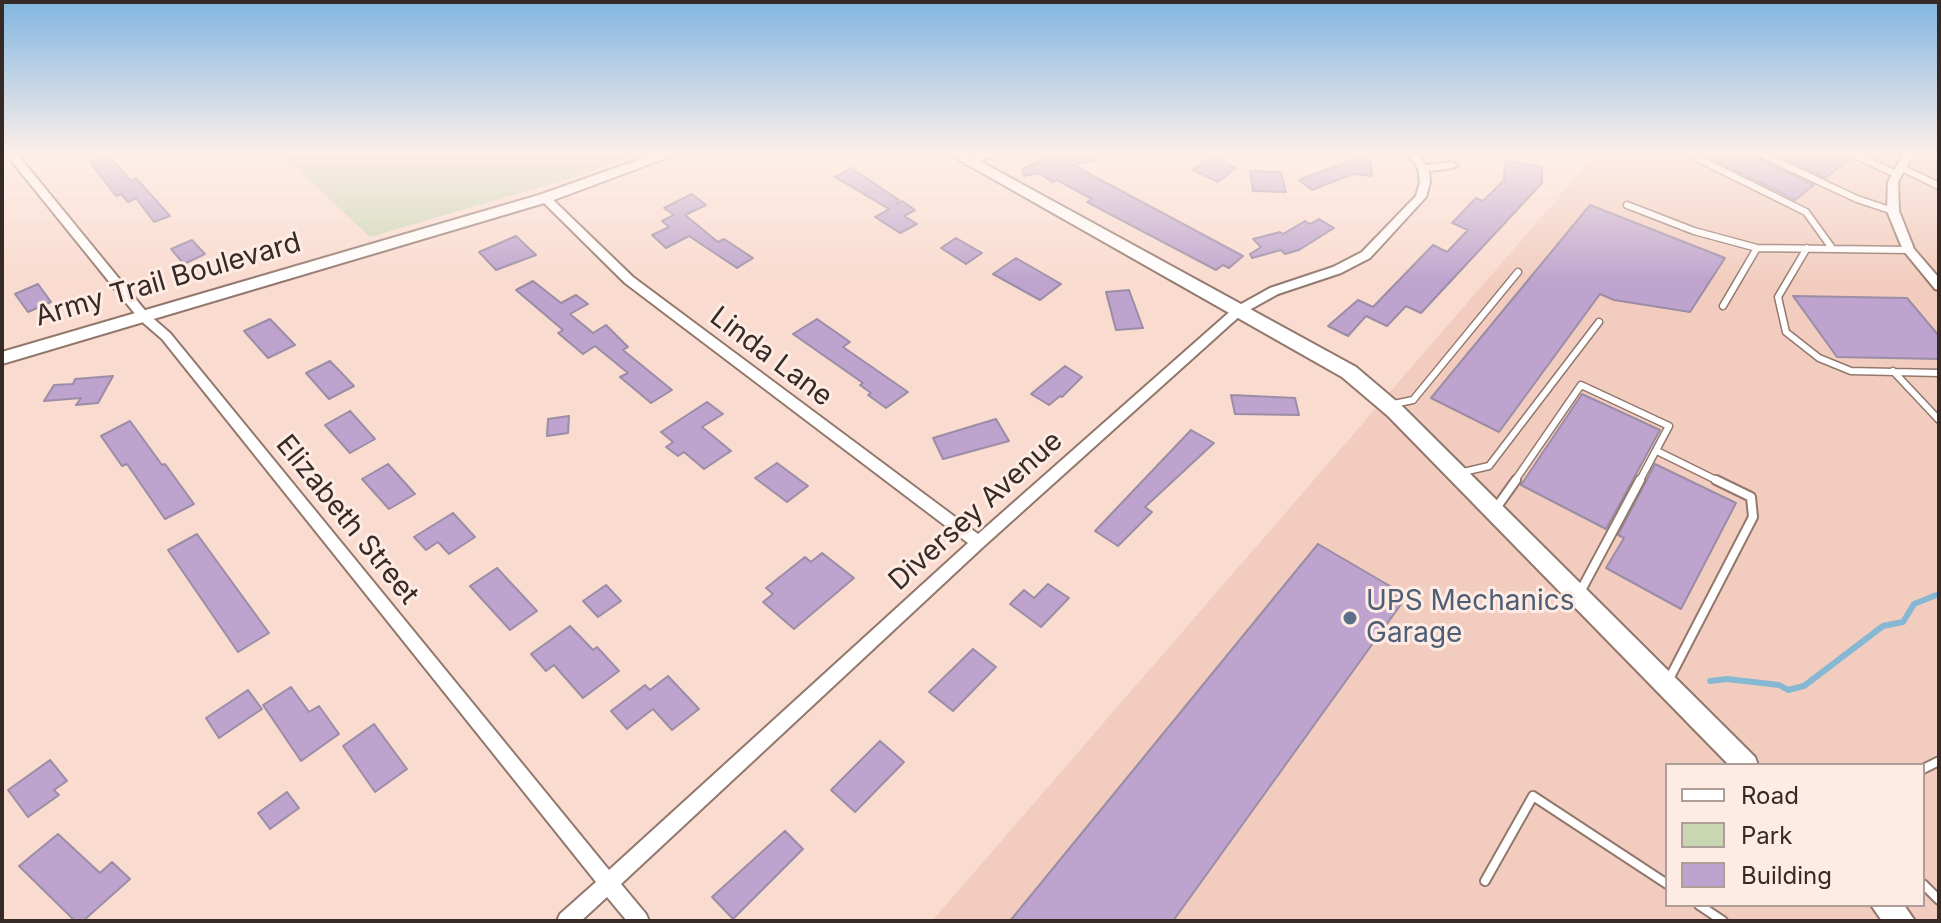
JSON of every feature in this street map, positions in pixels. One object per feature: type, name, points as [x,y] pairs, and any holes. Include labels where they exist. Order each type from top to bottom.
[{"type":"street","name":"Elizabeth Street","points":[[46,197],[144,317],[166,336],[639,921]]},
{"type":"street","points":[[1032,197],[1349,372],[1387,405],[1744,763]]},
{"type":"street","name":"Diversey Avenue","points":[[567,921],[1231,307],[1337,270],[1366,255],[1421,197]]},
{"type":"street","points":[[1893,197],[1893,211],[1909,250],[1939,286]]},
{"type":"street","name":"Army Trail Boulevard","points":[[2,358],[545,198]]},
{"type":"street","name":"Linda Lane","points":[[545,198],[629,280],[978,543]]},
{"type":"lane","points":[[1776,197],[1806,212],[1832,248]]},
{"type":"lane","points":[[1853,197],[1893,211]]},
{"type":"lane","points":[[1627,205],[1694,231],[1757,248],[1909,250]]},
{"type":"lane","points":[[1723,306],[1757,248]]},
{"type":"lane","points":[[1807,248],[1778,297],[1786,332],[1819,358],[1851,371],[1939,373]]},
{"type":"lane","points":[[1387,405],[1413,400],[1518,272]]},
{"type":"lane","points":[[1456,474],[1489,466],[1599,322]]},
{"type":"lane","points":[[1893,371],[1939,420]]},
{"type":"lane","points":[[1494,511],[1581,385],[1669,426],[1578,596]]},
{"type":"lane","points":[[1657,451],[1743,492],[1751,497],[1753,506],[1753,517],[1666,685]]},
{"type":"lane","points":[[1485,881],[1533,796],[1665,883]]},
{"type":"lane","points":[[1702,907],[1723,921]]},
{"type":"shaded area","points":[[1559,197],[1939,197],[1939,921],[932,921]]},
{"type":"green space","points":[[327,197],[507,197],[370,237]]},
{"type":"building","points":[[124,197],[153,197],[170,216],[154,222],[136,198],[128,202]]},
{"type":"building","points":[[686,197],[696,197],[706,205],[685,215],[718,242],[724,239],[753,258],[737,268],[689,236],[666,248],[652,235],[669,227],[662,221],[674,215],[664,208]]},
{"type":"building","points":[[869,197],[895,197],[899,200],[896,205],[902,201],[915,210],[904,216],[917,224],[900,233],[875,217],[889,209]]},
{"type":"building","points":[[1088,197],[1133,197],[1243,256],[1229,268],[1223,265],[1216,270],[1087,202],[1092,199]]},
{"type":"building","points":[[1487,197],[1529,197],[1421,313],[1406,306],[1387,326],[1366,316],[1348,336],[1328,326],[1358,300],[1373,307],[1433,245],[1447,252],[1468,230],[1452,223],[1476,198],[1483,201]]},
{"type":"building","points":[[1590,205],[1725,258],[1690,312],[1614,300],[1600,294],[1499,432],[1431,398]]},
{"type":"building","points":[[1319,219],[1334,228],[1299,250],[1285,254],[1281,250],[1252,258],[1250,254],[1261,247],[1253,239],[1280,232],[1283,234],[1305,221],[1310,224]]},
{"type":"building","points":[[516,236],[536,255],[496,270],[479,252]]},
{"type":"building","points":[[956,238],[982,253],[966,264],[941,248]]},
{"type":"building","points":[[192,240],[205,254],[184,264],[171,249]]},
{"type":"building","points":[[1016,258],[1061,284],[1040,300],[993,274]]},
{"type":"building","points":[[533,281],[561,303],[576,295],[588,304],[570,314],[593,333],[606,325],[628,347],[623,350],[672,390],[651,403],[620,377],[628,373],[595,346],[583,354],[558,333],[563,330],[516,290]]},
{"type":"building","points":[[38,284],[51,302],[28,312],[15,294]]},
{"type":"building","points":[[1129,290],[1143,328],[1116,330],[1106,292]]},
{"type":"building","points":[[1793,296],[1907,298],[1939,336],[1939,359],[1837,357]]},
{"type":"building","points":[[270,319],[295,345],[268,358],[244,331]]},
{"type":"building","points":[[817,319],[850,342],[843,347],[908,392],[886,408],[868,395],[871,393],[860,385],[863,383],[793,334]]},
{"type":"building","points":[[330,361],[354,386],[329,399],[306,373]]},
{"type":"building","points":[[1065,366],[1082,377],[1062,397],[1049,405],[1031,394]]},
{"type":"building","points":[[113,376],[98,403],[76,405],[81,398],[44,401],[54,385],[73,384],[75,379]]},
{"type":"building","points":[[1582,394],[1660,430],[1606,529],[1521,485]]},
{"type":"building","points":[[1231,395],[1295,398],[1299,415],[1235,414]]},
{"type":"building","points":[[707,402],[723,414],[702,427],[731,451],[704,469],[684,452],[678,456],[666,447],[673,442],[661,432]]},
{"type":"building","points":[[350,411],[375,439],[350,453],[325,425]]},
{"type":"building","points":[[569,416],[568,433],[547,436],[548,419]]},
{"type":"building","points":[[996,419],[1009,441],[943,459],[933,438]]},
{"type":"building","points":[[130,421],[194,504],[165,519],[127,464],[122,466],[101,436]]},
{"type":"building","points":[[1191,430],[1214,443],[1145,507],[1152,512],[1118,546],[1095,531]]},
{"type":"building","points":[[777,463],[808,486],[787,502],[755,478]]},
{"type":"building","points":[[388,464],[415,494],[389,509],[362,479]]},
{"type":"building","points":[[1655,464],[1736,503],[1681,609],[1606,568],[1624,538],[1618,535]]},
{"type":"building","points":[[453,513],[475,537],[449,554],[438,542],[426,550],[414,537]]},
{"type":"building","points":[[197,534],[269,633],[238,652],[168,550]]},
{"type":"building","points":[[1318,544],[1407,596],[1173,921],[1010,921]]},
{"type":"building","points":[[822,553],[854,578],[794,629],[763,602],[773,594],[766,588],[805,557],[811,562]]},
{"type":"building","points":[[497,568],[537,611],[510,630],[470,586]]},
{"type":"building","points":[[1048,584],[1069,598],[1041,627],[1010,604],[1024,590],[1034,598]]},
{"type":"building","points":[[606,585],[621,601],[598,617],[583,601]]},
{"type":"building","points":[[570,626],[593,650],[597,647],[619,671],[583,698],[554,665],[546,671],[531,654]]},
{"type":"building","points":[[973,649],[996,667],[953,711],[929,692]]},
{"type":"building","points":[[668,676],[699,709],[672,730],[653,709],[627,729],[611,711],[645,685],[650,690]]},
{"type":"building","points":[[291,687],[309,712],[319,706],[339,734],[301,761],[263,705]]},
{"type":"building","points":[[248,690],[262,709],[219,738],[206,718]]},
{"type":"building","points":[[374,724],[407,769],[375,792],[343,746]]},
{"type":"building","points":[[880,741],[904,762],[855,812],[831,790]]},
{"type":"building","points":[[50,760],[67,781],[54,790],[59,795],[28,817],[8,790]]},
{"type":"building","points":[[287,792],[299,808],[270,829],[258,813]]},
{"type":"building","points":[[785,831],[803,849],[733,919],[712,897]]},
{"type":"building","points":[[58,834],[100,873],[112,862],[130,879],[83,921],[75,921],[19,866]]},
{"type":"waterway","points":[[1710,681],[1727,679],[1779,685],[1788,690],[1804,686],[1883,626],[1903,622],[1914,604],[1939,594]]},
{"type":"place","name":"UPS Mechanics Garage","points":[[1350,618]]}]
